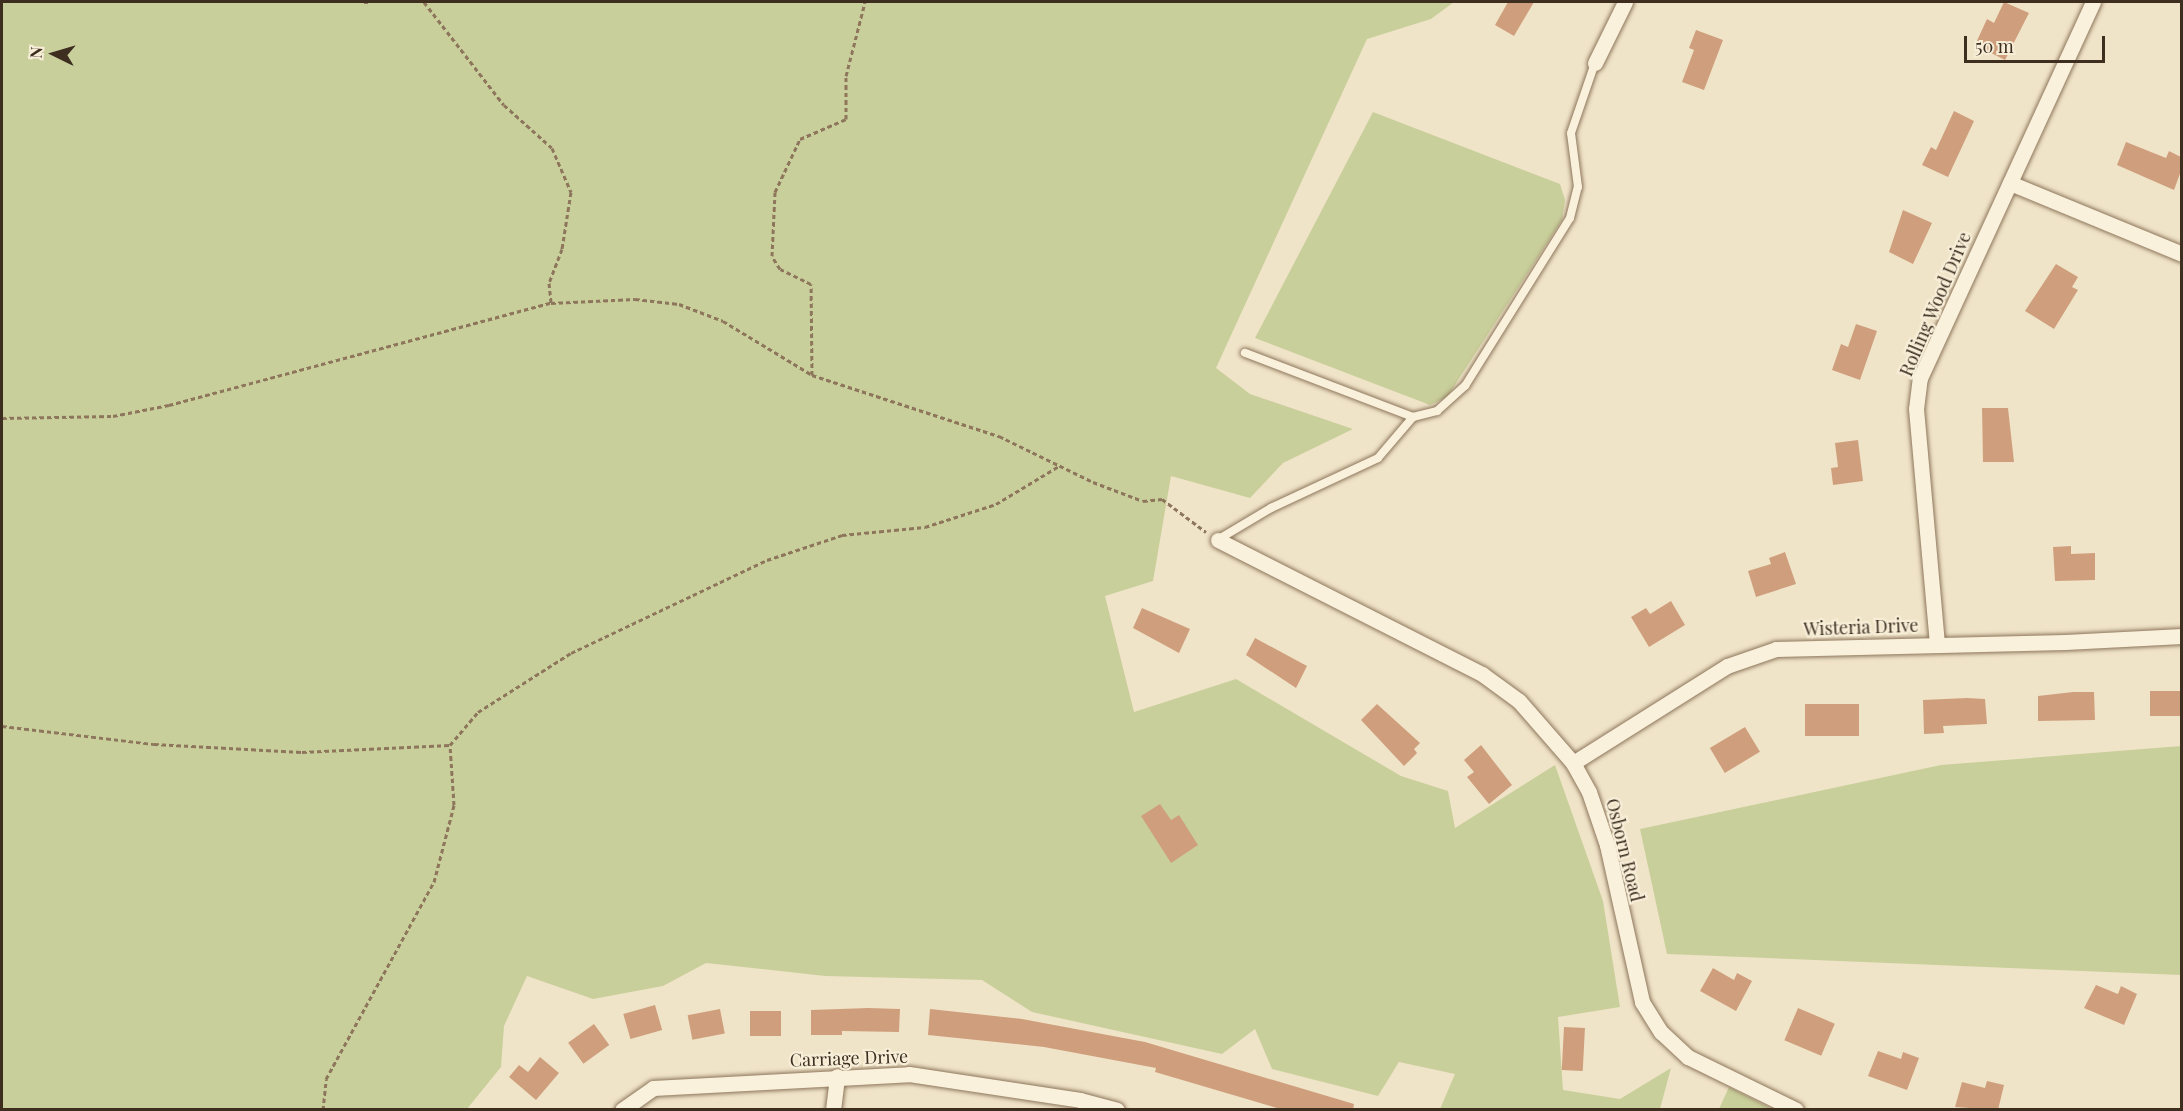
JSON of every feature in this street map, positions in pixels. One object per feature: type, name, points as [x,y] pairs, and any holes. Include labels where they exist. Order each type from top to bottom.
[{"type":"street","points":[[1595,63],[1625,2]]},
{"type":"street","name":"Rolling Wood Drive","points":[[1937,644],[1916,410],[1920,378],[2093,2]]},
{"type":"street","points":[[2010,183],[2181,254]]},
{"type":"street","name":"Osborn Road","points":[[1218,540],[1482,674],[1519,701],[1573,763],[1598,815],[1642,1002],[1661,1032],[1688,1057],[1796,1110]]},
{"type":"street","name":"Wisteria Drive","points":[[1573,763],[1727,666],[1776,649],[2181,636]]},
{"type":"street","name":"Carriage Drive","points":[[622,1110],[653,1088],[837,1076],[909,1074],[1117,1110]]},
{"type":"street","points":[[833,1110],[837,1076]]},
{"type":"lane","points":[[1245,353],[1413,417],[1437,411],[1465,386],[1570,218],[1578,187],[1571,134],[1595,63]]},
{"type":"lane","points":[[1218,540],[1271,507],[1378,458],[1413,417]]},
{"type":"path","points":[[364,2],[370,2]]},
{"type":"path","points":[[424,2],[504,105],[552,148],[571,192],[562,249],[549,283],[551,303]]},
{"type":"path","points":[[812,375],[811,284],[780,269],[772,256],[775,192],[800,139],[846,119],[846,76],[865,2]]},
{"type":"path","points":[[2,418],[113,416],[169,405],[551,303],[596,298],[679,304],[723,321],[812,375],[999,436],[1059,466],[1143,501],[1162,499],[1218,540]]},
{"type":"path","points":[[323,1110],[326,1079],[434,882],[454,805],[450,745],[478,712],[572,653],[767,560],[842,535],[925,527],[996,504],[1059,466]]},
{"type":"path","points":[[2,726],[154,744],[302,752],[450,745]]},
{"type":"green space","points":[[2,2],[1454,2],[1431,19],[1367,39],[1216,368],[1250,394],[1353,429],[1283,463],[1250,498],[1171,476],[1153,581],[1105,596],[1134,712],[1236,679],[1401,776],[1448,791],[1455,828],[1555,765],[1603,901],[1620,1007],[1558,1017],[1563,1090],[1620,1099],[1671,1068],[1660,1109],[1440,1109],[1455,1074],[1399,1062],[1378,1096],[1272,1069],[1255,1029],[1222,1054],[1032,1012],[982,980],[825,976],[706,963],[663,986],[593,999],[527,976],[504,1026],[501,1067],[467,1109],[2,1110]]},
{"type":"green space","points":[[1373,112],[1560,184],[1565,200],[1562,220],[1447,397],[1430,405],[1255,338]]},
{"type":"green space","points":[[2181,746],[2181,975],[1667,954],[1640,829],[1941,765]]},
{"type":"green space","points":[[1729,1087],[1772,1109],[1719,1109]]},
{"type":"building","points":[[1508,2],[1534,2],[1514,36],[1495,25]]},
{"type":"building","points":[[2004,2],[2029,13],[2005,60],[1975,45],[1987,19],[1994,23]]},
{"type":"building","points":[[1696,30],[1723,40],[1704,90],[1682,82],[1694,50],[1689,48]]},
{"type":"building","points":[[1954,111],[1974,121],[1948,177],[1922,165],[1931,147],[1936,150]]},
{"type":"building","points":[[2126,142],[2166,158],[2169,151],[2181,157],[2181,171],[2174,190],[2117,165]]},
{"type":"building","points":[[1903,210],[1932,223],[1913,264],[1889,252]]},
{"type":"building","points":[[2056,264],[2078,277],[2072,287],[2078,290],[2054,329],[2025,311]]},
{"type":"building","points":[[1856,324],[1877,331],[1860,380],[1832,370],[1841,344],[1848,347]]},
{"type":"building","points":[[1982,408],[2008,408],[2014,462],[1983,462]]},
{"type":"building","points":[[1858,440],[1863,481],[1833,485],[1831,468],[1838,467],[1835,443]]},
{"type":"building","points":[[2071,546],[2071,554],[2095,553],[2095,580],[2055,581],[2053,547]]},
{"type":"building","points":[[1785,552],[1796,584],[1756,597],[1748,571],[1771,564],[1769,558]]},
{"type":"building","points":[[1671,601],[1685,625],[1649,647],[1631,617],[1646,608],[1650,614]]},
{"type":"building","points":[[1142,608],[1190,629],[1179,653],[1133,628]]},
{"type":"building","points":[[1255,638],[1307,666],[1296,688],[1246,655]]},
{"type":"building","points":[[2150,691],[2181,691],[2181,716],[2150,716]]},
{"type":"building","points":[[2094,692],[2095,720],[2038,721],[2038,696]]},
{"type":"building","points":[[1985,699],[1987,724],[1943,726],[1944,733],[1924,734],[1923,700]]},
{"type":"building","points":[[1377,704],[1420,743],[1414,749],[1417,753],[1404,766],[1361,720]]},
{"type":"building","points":[[1805,704],[1859,704],[1859,736],[1805,736]]},
{"type":"building","points":[[1745,727],[1760,752],[1725,773],[1710,748]]},
{"type":"building","points":[[1481,745],[1512,785],[1489,804],[1467,777],[1474,772],[1464,760]]},
{"type":"building","points":[[1160,804],[1171,820],[1179,815],[1198,845],[1171,863],[1141,816]]},
{"type":"building","points":[[1713,968],[1734,980],[1737,973],[1752,981],[1736,1011],[1700,991]]},
{"type":"building","points":[[2096,985],[2118,994],[2121,986],[2137,994],[2124,1025],[2084,1008]]},
{"type":"building","points":[[655,1005],[662,1030],[630,1039],[623,1014]]},
{"type":"building","points":[[1798,1008],[1835,1024],[1821,1056],[1784,1040]]},
{"type":"building","points":[[720,1009],[725,1034],[692,1040],[688,1015]]},
{"type":"building","points":[[900,1009],[899,1032],[842,1031],[842,1035],[811,1035],[811,1010]]},
{"type":"building","points":[[930,1009],[1022,1019],[1145,1042],[1354,1104],[1353,1110],[1284,1110],[1155,1072],[1156,1068],[1044,1047],[928,1035]]},
{"type":"building","points":[[750,1011],[781,1011],[781,1036],[750,1036]]},
{"type":"building","points":[[594,1024],[609,1045],[583,1064],[568,1043]]},
{"type":"building","points":[[1564,1027],[1585,1028],[1583,1071],[1562,1070]]},
{"type":"building","points":[[1878,1051],[1901,1059],[1903,1052],[1919,1058],[1907,1090],[1868,1076]]},
{"type":"building","points":[[540,1057],[559,1073],[536,1100],[509,1077],[519,1065],[528,1072]]},
{"type":"building","points":[[1987,1081],[2004,1085],[1998,1110],[1955,1107],[1962,1082],[1985,1088]]}]
